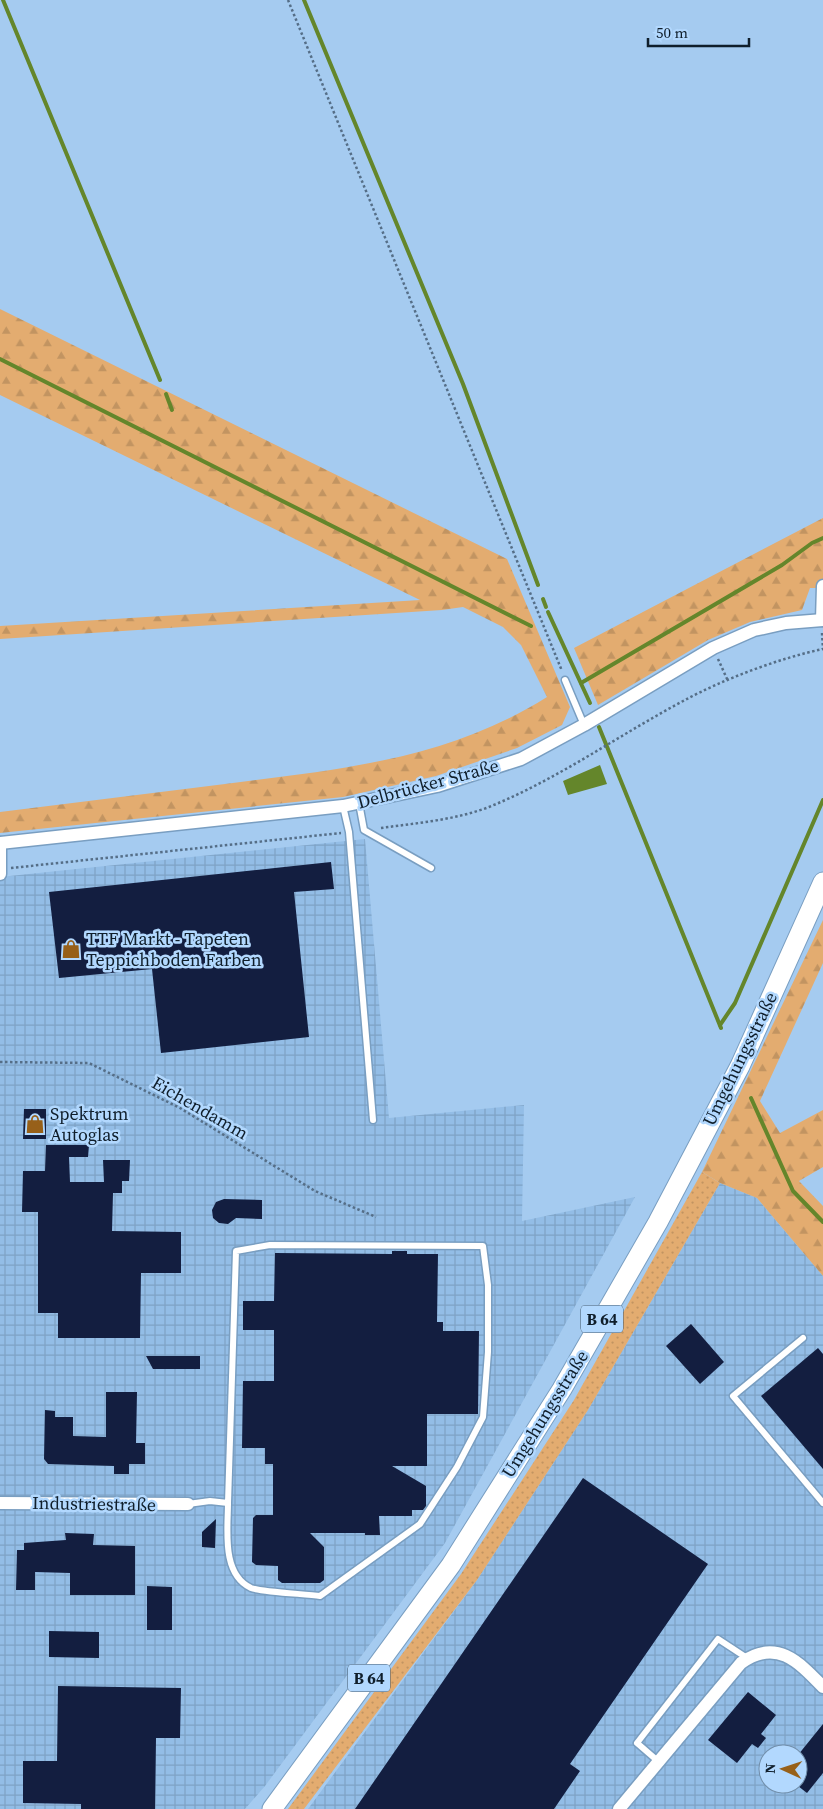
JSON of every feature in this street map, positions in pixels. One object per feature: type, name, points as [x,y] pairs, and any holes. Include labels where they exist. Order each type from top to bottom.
[{"type":"main road","name":"Umgehungsstraße","points":[[272,1809],[451,1565],[562,1389],[658,1222],[735,1075],[823,882]]},
{"type":"street","points":[[822,620],[823,586]]},
{"type":"street","name":"Delbrücker Straße","points":[[0,843],[343,806],[437,786],[521,759],[584,725],[712,648],[754,630],[786,623],[822,620]]},
{"type":"street","points":[[0,843],[0,874]]},
{"type":"street","name":"Industriestraße","points":[[0,1503],[188,1504]]},
{"type":"street","points":[[619,1809],[741,1663],[753,1654],[772,1651],[800,1663],[823,1686]]},
{"type":"lane","points":[[565,680],[584,725]]},
{"type":"lane","points":[[359,803],[364,830],[432,868]]},
{"type":"lane","points":[[343,806],[349,832],[373,1120]]},
{"type":"lane","points":[[270,1245],[483,1246],[488,1285],[488,1352],[483,1417],[457,1467],[420,1524],[320,1596],[251,1588],[237,1576],[227,1548],[228,1503],[236,1251],[270,1245]]},
{"type":"lane","points":[[803,1338],[733,1396],[823,1504]]},
{"type":"lane","points":[[188,1504],[210,1501],[228,1503]]},
{"type":"lane","points":[[659,1762],[638,1744],[718,1638],[747,1658]]},
{"type":"path","points":[[288,0],[565,680]]},
{"type":"path","points":[[712,648],[728,681]]},
{"type":"path","points":[[364,830],[438,820],[487,807],[599,751],[686,699],[791,656],[823,648]]},
{"type":"path","points":[[0,870],[349,832]]},
{"type":"path","name":"Eichendamm","points":[[0,1062],[89,1062],[180,1108],[315,1191],[376,1217]]},
{"type":"shaded area","points":[[600,765],[607,784],[568,795],[563,781]]},
{"type":"shaded area","points":[[365,839],[389,1118],[524,1105],[522,1221],[635,1197],[445,1543],[265,1786],[245,1809],[0,1809],[0,877]]},
{"type":"shaded area","points":[[720,1183],[757,1198],[823,1276],[823,1809],[308,1809],[477,1580],[588,1410]]},
{"type":"green space","points":[[0,309],[507,559],[570,707],[562,725],[517,748],[436,776],[343,797],[0,833],[0,812],[310,773],[392,759],[470,735],[509,718],[547,697],[521,645],[503,627],[463,607],[442,610],[0,639],[0,626],[420,600],[0,395]]},
{"type":"green space","points":[[823,518],[823,588],[810,588],[802,610],[750,622],[708,640],[598,705],[574,648]]},
{"type":"green space","points":[[823,920],[823,963],[760,1101],[780,1133],[823,1110],[823,1167],[799,1181],[823,1206],[823,1276],[757,1198],[720,1183],[702,1172]]},
{"type":"green space","points":[[702,1172],[720,1183],[588,1410],[477,1580],[304,1809],[288,1809],[461,1574],[574,1400]]},
{"type":"building","points":[[331,862],[334,889],[294,892],[309,1037],[161,1053],[152,969],[59,978],[49,892]]},
{"type":"building","name":"Spektrum Autoglas","points":[[24,1109],[46,1109],[46,1139],[23,1139]]},
{"type":"building","points":[[46,1145],[89,1145],[88,1157],[69,1157],[70,1182],[104,1182],[103,1160],[130,1160],[129,1181],[122,1181],[122,1193],[113,1193],[112,1231],[181,1232],[181,1273],[141,1273],[140,1338],[58,1338],[58,1313],[38,1313],[38,1212],[22,1212],[23,1171],[45,1171]]},
{"type":"building","points":[[224,1199],[262,1200],[262,1219],[236,1218],[228,1224],[219,1223],[213,1218],[212,1210],[216,1202]]},
{"type":"building","points":[[392,1251],[407,1251],[407,1254],[438,1254],[437,1322],[443,1322],[443,1331],[479,1331],[478,1414],[427,1414],[427,1466],[392,1466],[426,1486],[426,1506],[423,1510],[412,1510],[412,1516],[379,1516],[380,1535],[365,1535],[365,1533],[310,1533],[324,1547],[324,1580],[320,1583],[282,1583],[278,1580],[278,1566],[256,1565],[252,1562],[253,1518],[256,1515],[273,1515],[273,1464],[265,1464],[265,1448],[242,1448],[243,1381],[274,1381],[274,1330],[243,1330],[243,1301],[274,1301],[275,1253],[392,1254]]},
{"type":"building","points":[[691,1324],[724,1362],[700,1384],[666,1346]]},
{"type":"building","points":[[818,1348],[823,1354],[823,1469],[761,1396]]},
{"type":"building","points":[[146,1356],[200,1356],[200,1369],[153,1369]]},
{"type":"building","points":[[106,1392],[137,1392],[136,1443],[145,1443],[145,1464],[129,1464],[129,1474],[114,1474],[114,1466],[48,1464],[44,1459],[45,1410],[55,1411],[55,1417],[73,1417],[73,1436],[106,1437]]},
{"type":"building","points":[[583,1478],[708,1564],[570,1764],[580,1771],[554,1809],[355,1809]]},
{"type":"building","points":[[216,1519],[215,1548],[202,1547],[202,1532]]},
{"type":"building","points":[[65,1533],[94,1534],[93,1545],[135,1546],[135,1595],[70,1595],[70,1573],[35,1572],[35,1590],[16,1590],[17,1550],[24,1550],[24,1543],[66,1540]]},
{"type":"building","points":[[147,1586],[172,1587],[172,1630],[147,1630]]},
{"type":"building","points":[[49,1631],[99,1632],[99,1658],[49,1657]]},
{"type":"building","points":[[58,1686],[181,1688],[180,1738],[156,1738],[155,1809],[81,1809],[81,1804],[23,1803],[23,1761],[57,1761]]},
{"type":"building","points":[[748,1692],[776,1715],[761,1734],[766,1738],[761,1744],[758,1744],[758,1748],[752,1744],[737,1763],[708,1740]]},
{"type":"building","points":[[823,1724],[823,1773],[808,1792],[808,1744]]},
{"type":"waterway","points":[[3,0],[160,380]]},
{"type":"waterway","points":[[304,0],[463,384],[538,585]]},
{"type":"waterway","points":[[0,359],[531,626]]},
{"type":"waterway","points":[[166,394],[172,410]]},
{"type":"waterway","points":[[581,683],[782,565],[812,543],[823,538]]},
{"type":"waterway","points":[[543,599],[546,607]]},
{"type":"waterway","points":[[548,612],[590,703]]},
{"type":"waterway","points":[[599,727],[721,1028]]},
{"type":"waterway","points":[[720,1025],[735,1003],[823,800]]},
{"type":"waterway","points":[[751,1098],[793,1191],[823,1222]]},
{"type":"place","name":"TTF Markt - Tapeten Teppichboden Farben","points":[[71,949]]},
{"type":"place","name":"Spektrum Autoglas","points":[[35,1124]]}]
